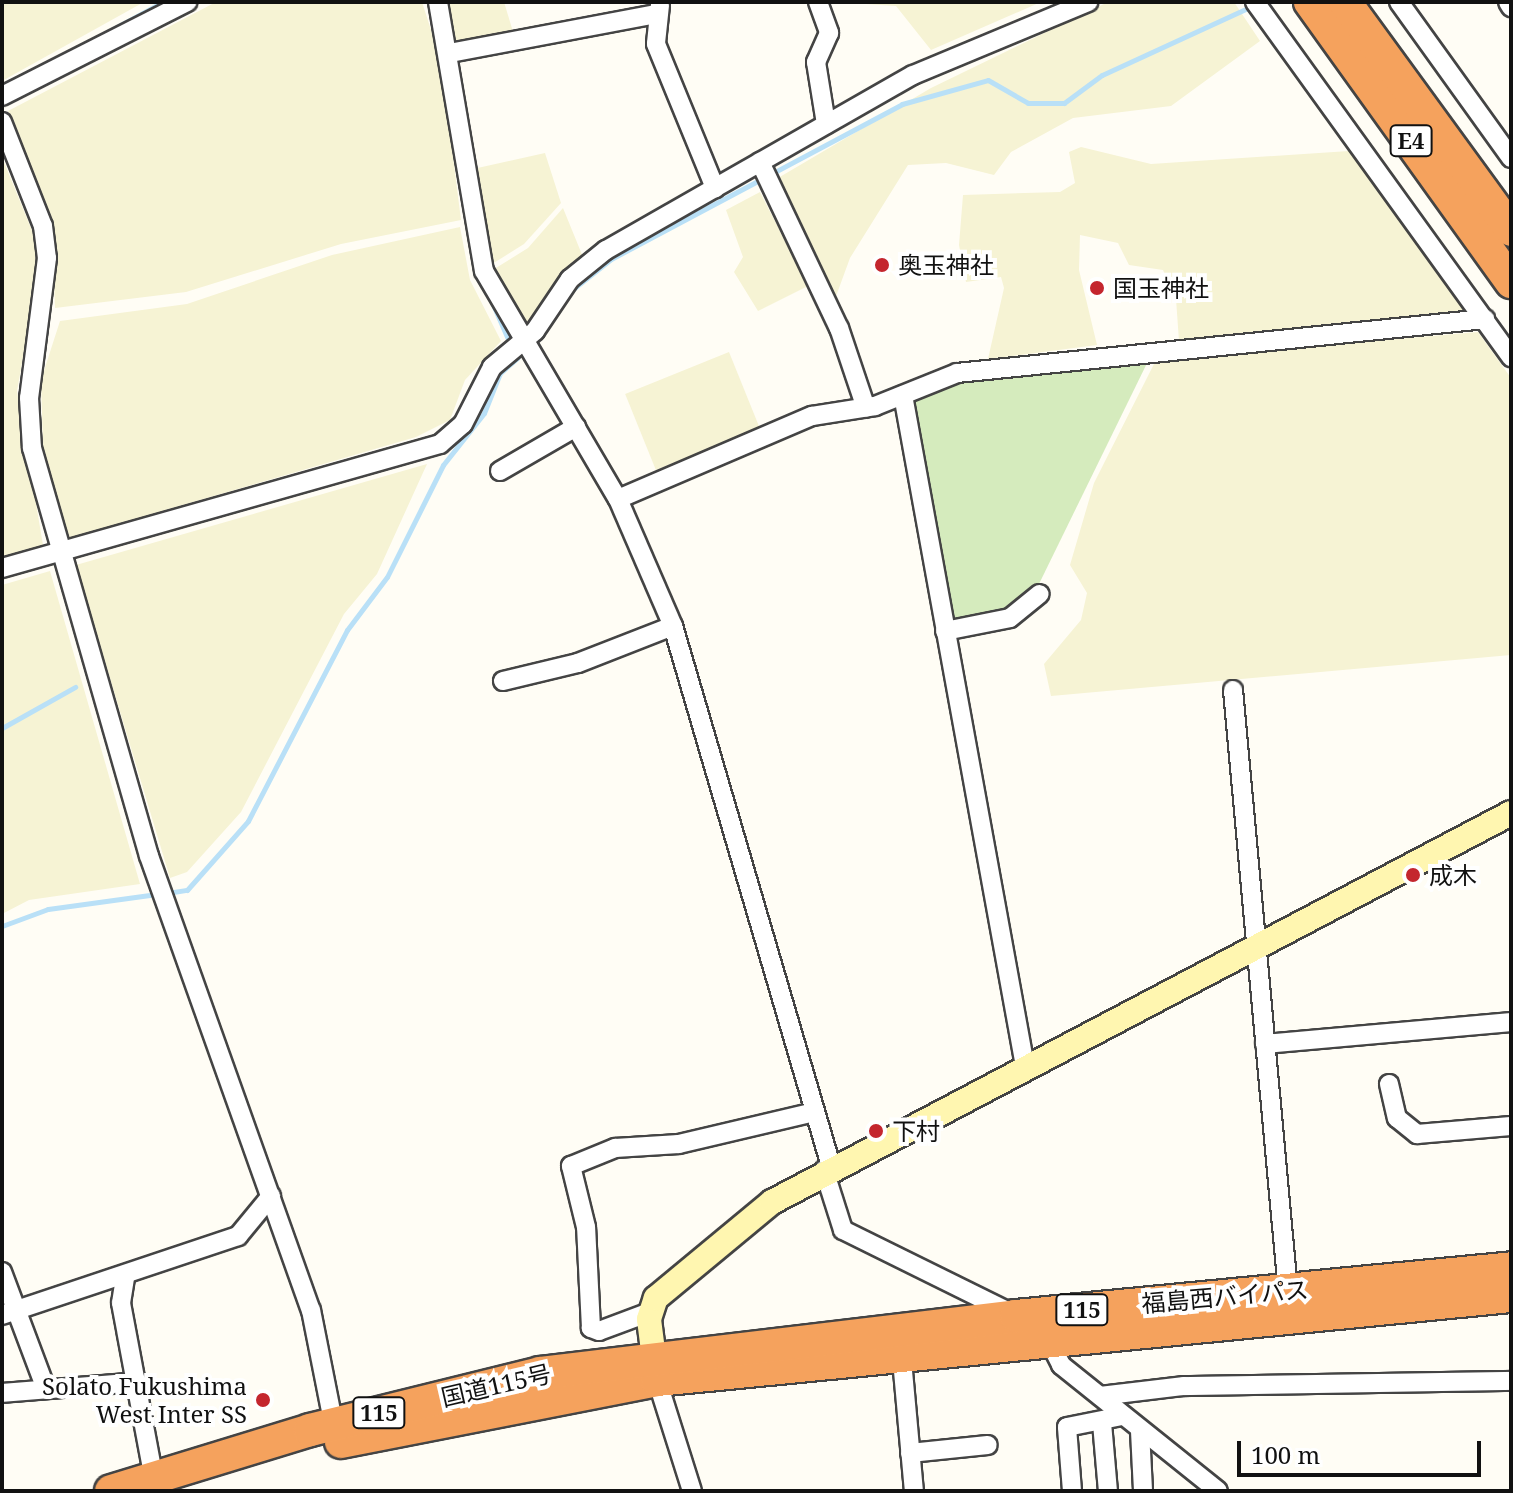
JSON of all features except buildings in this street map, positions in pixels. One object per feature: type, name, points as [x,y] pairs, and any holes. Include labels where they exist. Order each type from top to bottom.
[{"type":"highway","name":"E4","points":[[1310,2],[1511,282]]},
{"type":"highway","name":"E4","points":[[1345,2],[1511,230]]},
{"type":"highway","name":"福島西バイパス","points":[[655,1368],[1016,1316],[1511,1268]]},
{"type":"highway","name":"福島西バイパス","points":[[655,1368],[902,1360],[1511,1296]]},
{"type":"highway","name":"国道115号","points":[[111,1491],[161,1486],[336,1433],[655,1368]]},
{"type":"street","points":[[2,96],[187,2]]},
{"type":"street","points":[[438,2],[450,53],[479,249],[522,342],[618,499],[673,626],[733,842],[792,1017],[843,1230],[1016,1316]]},
{"type":"street","points":[[818,2],[829,33],[816,62],[826,124]]},
{"type":"street","points":[[2,568],[440,444],[463,424],[485,375],[522,342],[581,268],[913,75],[1088,2]]},
{"type":"street","points":[[1255,2],[1511,357]]},
{"type":"street","points":[[1399,2],[1511,158]]},
{"type":"street","points":[[450,53],[659,8],[656,44],[715,188]]},
{"type":"street","points":[[2,122],[43,226],[47,258],[30,428],[60,552],[149,856],[311,1310],[336,1433]]},
{"type":"street","points":[[760,162],[839,328],[866,408]]},
{"type":"street","points":[[618,499],[812,416],[866,408],[957,373],[1020,362],[1485,319]]},
{"type":"street","points":[[903,395],[1025,1066]]},
{"type":"street","points":[[500,471],[576,427]]},
{"type":"street","points":[[945,631],[1010,618],[1040,594]]},
{"type":"street","points":[[503,681],[578,663],[673,626]]},
{"type":"street","points":[[1233,690],[1261,944],[1265,1044],[1288,1291]]},
{"type":"street","points":[[814,1112],[679,1144],[615,1148],[571,1166],[586,1227],[591,1328],[650,1312],[686,1267],[828,1168],[1511,813]]},
{"type":"street","points":[[1265,1044],[1511,1022]]},
{"type":"street","points":[[1389,1084],[1397,1118],[1417,1134],[1511,1126]]},
{"type":"street","points":[[2,1315],[125,1278],[174,1253],[238,1236],[271,1196]]},
{"type":"street","points":[[2,1272],[21,1309],[44,1384]]},
{"type":"street","points":[[125,1278],[121,1303],[161,1486]]},
{"type":"street","points":[[650,1312],[655,1368],[692,1491]]},
{"type":"street","points":[[1050,1343],[1061,1365],[1218,1491]]},
{"type":"street","points":[[902,1360],[914,1491]]},
{"type":"street","points":[[1100,1396],[1184,1386],[1511,1381]]},
{"type":"street","points":[[2,1393],[44,1384],[138,1382]]},
{"type":"street","points":[[1072,1491],[1067,1427],[1102,1423],[1122,1416]]},
{"type":"street","points":[[1102,1423],[1108,1491]]},
{"type":"street","points":[[1140,1431],[1143,1491]]},
{"type":"street","points":[[910,1453],[988,1445]]},
{"type":"shaded area","points":[[2,2],[144,2],[2,81]]},
{"type":"shaded area","points":[[216,2],[422,2],[441,61],[461,220],[341,244],[186,292],[55,308],[52,222],[8,111]]},
{"type":"shaded area","points":[[445,2],[504,2],[514,35],[456,46]]},
{"type":"shaded area","points":[[835,2],[1041,2],[931,50],[896,6]]},
{"type":"shaded area","points":[[1108,2],[1234,2],[1260,41],[1171,106],[1073,118],[1011,152],[994,175],[946,163],[908,165],[850,258],[835,299],[778,178],[931,88]]},
{"type":"shaded area","points":[[1081,147],[1151,164],[1349,151],[1466,312],[1179,341],[1176,299],[1163,270],[1129,265],[1118,243],[1080,235],[1079,270],[1097,345],[988,359],[1004,288],[1001,277],[966,282],[959,245],[963,195],[1060,192],[1075,183],[1069,152]]},
{"type":"shaded area","points":[[545,153],[561,203],[524,244],[489,266],[473,169]]},
{"type":"shaded area","points":[[2,157],[35,238],[37,279],[17,391],[43,545],[2,557]]},
{"type":"shaded area","points":[[760,192],[808,286],[758,311],[734,272],[743,257],[726,210]]},
{"type":"shaded area","points":[[563,208],[583,257],[522,329],[491,271],[528,248]]},
{"type":"shaded area","points":[[460,227],[470,280],[501,341],[465,380],[450,420],[416,437],[66,539],[43,447],[41,380],[60,321],[187,304],[332,255]]},
{"type":"shaded area","points":[[1478,332],[1511,378],[1511,655],[1051,696],[1044,664],[1081,620],[1087,593],[1070,565],[1094,483],[1156,360]]},
{"type":"shaded area","points":[[729,352],[760,428],[656,470],[625,394]]},
{"type":"shaded area","points":[[427,464],[377,574],[344,614],[241,812],[187,872],[170,878],[76,565]]},
{"type":"shaded area","points":[[50,571],[140,884],[29,900],[2,914],[2,585]]},
{"type":"green space","points":[[1151,355],[1038,586],[1012,609],[948,623],[908,400],[953,381]]},
{"type":"waterway","points":[[104,34],[163,2]]},
{"type":"waterway","points":[[573,289],[611,259],[902,104],[988,80],[1028,103],[1064,103],[1102,75],[1254,5]]},
{"type":"waterway","points":[[488,293],[511,346]]},
{"type":"waterway","points":[[167,893],[187,890],[248,821],[347,630],[387,577],[443,465],[484,413],[500,373],[517,358]]},
{"type":"waterway","points":[[2,728],[75,687]]},
{"type":"waterway","points":[[2,926],[48,909],[157,894]]},
{"type":"place","name":"奥玉神社","points":[[882,265]]},
{"type":"place","name":"国玉神社","points":[[1097,288]]},
{"type":"place","name":"成木","points":[[1413,875]]},
{"type":"place","name":"下村","points":[[876,1131]]},
{"type":"place","name":"Solato Fukushima West Inter SS","points":[[263,1400]]}]
